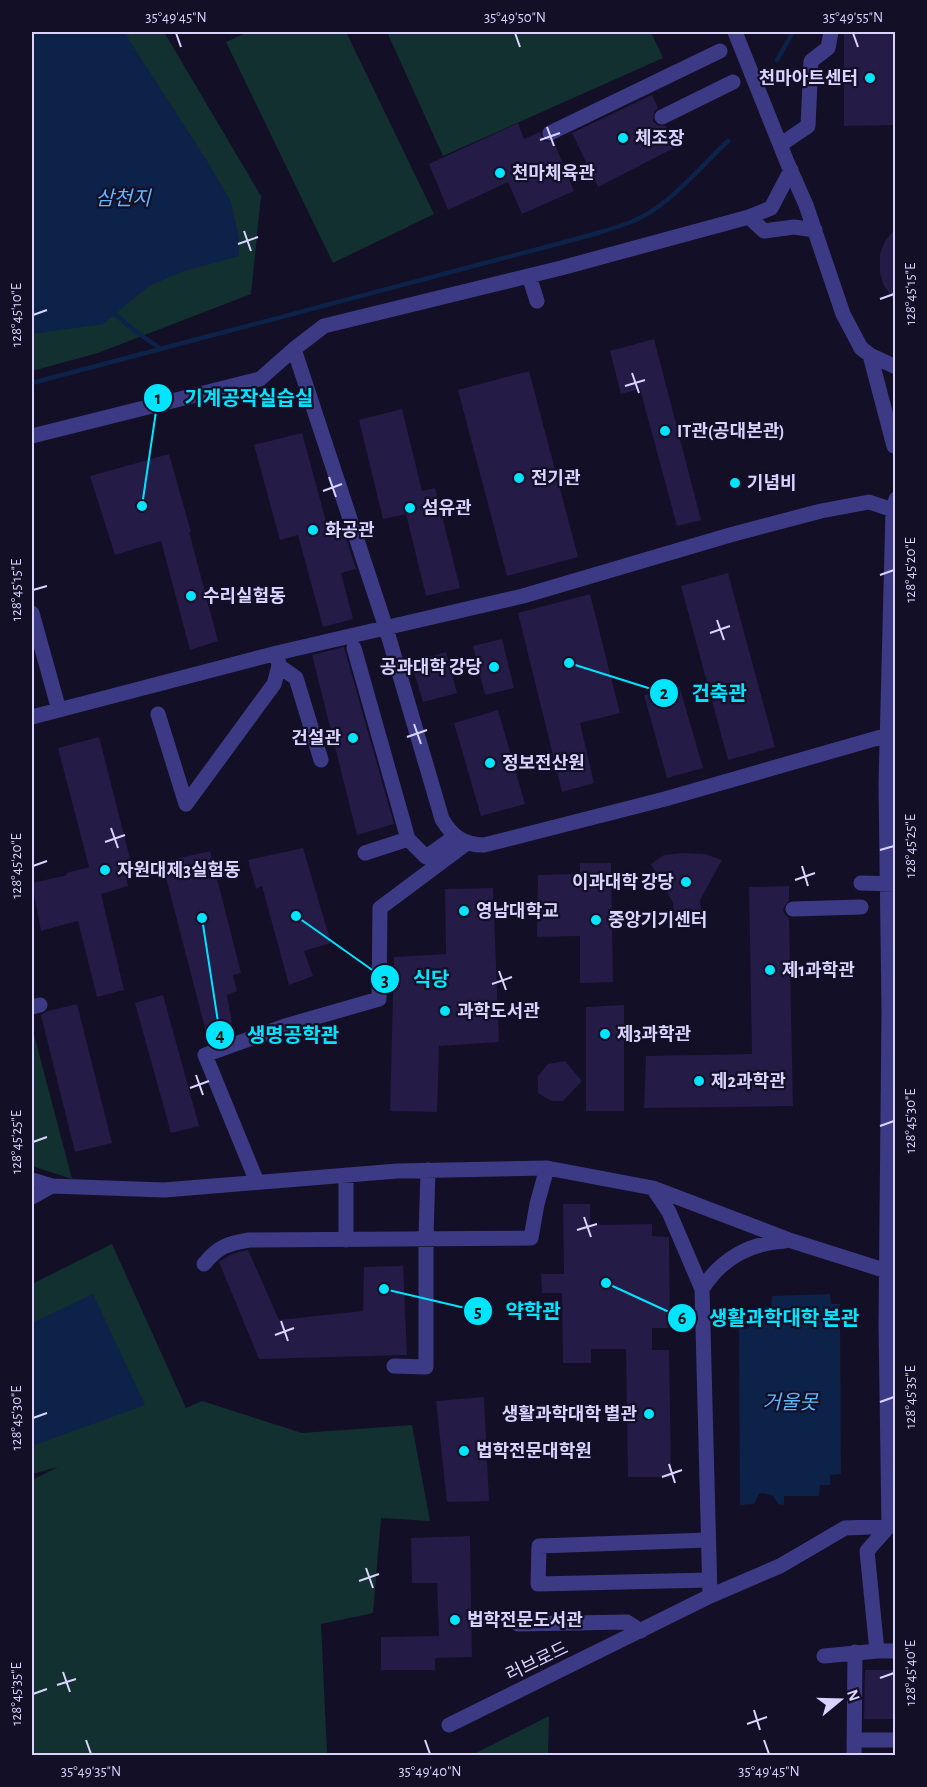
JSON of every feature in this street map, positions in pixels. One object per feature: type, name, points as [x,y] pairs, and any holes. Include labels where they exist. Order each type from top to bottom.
[{"type":"street","points":[[735,32],[806,204],[843,314],[854,338],[870,356],[896,367]]},
{"type":"street","points":[[780,145],[808,126],[811,61],[828,48],[831,32]]},
{"type":"street","points":[[550,133],[720,51]]},
{"type":"street","points":[[662,117],[733,82]]},
{"type":"street","points":[[32,436],[260,379],[324,326],[529,276],[749,218],[771,208],[791,170]]},
{"type":"street","points":[[749,218],[764,231],[794,227],[815,230]]},
{"type":"street","points":[[529,276],[537,301]]},
{"type":"street","points":[[294,349],[386,628],[442,819],[461,840],[484,845],[643,805],[890,729]]},
{"type":"street","points":[[870,356],[894,446]]},
{"type":"street","points":[[32,717],[278,660],[386,628],[523,596],[730,535],[821,511],[869,502],[894,504],[890,729],[886,785],[892,884],[892,1526],[867,1551],[877,1651]]},
{"type":"street","points":[[32,613],[59,710]]},
{"type":"street","points":[[354,648],[408,839],[426,857],[461,840]]},
{"type":"street","points":[[158,714],[186,804],[274,684],[278,660]]},
{"type":"street","points":[[278,660],[296,678],[321,760]]},
{"type":"street","points":[[364,854],[408,839]]},
{"type":"street","points":[[257,1182],[205,1055],[285,1026],[379,999],[380,908],[461,840]]},
{"type":"street","points":[[861,883],[892,884]]},
{"type":"street","points":[[793,909],[861,907]]},
{"type":"street","points":[[32,1180],[52,1186],[164,1190],[428,1170],[547,1168],[653,1188],[792,1241],[891,1273]]},
{"type":"street","points":[[204,1264],[215,1250],[230,1243],[249,1240],[531,1238],[547,1168]]},
{"type":"street","points":[[394,1366],[426,1367],[428,1170]]},
{"type":"street","points":[[346,1175],[346,1240]]},
{"type":"street","points":[[32,1197],[52,1186]]},
{"type":"street","points":[[653,1188],[669,1212],[702,1289],[710,1596]]},
{"type":"street","points":[[702,1289],[711,1275],[741,1251],[768,1242],[792,1241]]},
{"type":"street","name":"러브로드","points":[[449,1725],[710,1596],[780,1566],[845,1528],[892,1526]]},
{"type":"street","points":[[708,1540],[539,1546],[538,1584],[709,1580]]},
{"type":"street","points":[[518,1624],[627,1622],[641,1631]]},
{"type":"street","points":[[824,1656],[855,1652],[896,1651]]},
{"type":"street","points":[[855,1652],[854,1748],[896,1740]]},
{"type":"green space","name":"삼천지","points":[[32,32],[164,32],[261,196],[251,294],[98,353],[32,371]]},
{"type":"green space","points":[[248,32],[346,32],[434,214],[333,263],[226,42]]},
{"type":"green space","points":[[387,32],[651,32],[663,58],[443,156]]},
{"type":"green space","points":[[32,1027],[72,1179],[32,1166]]},
{"type":"green space","points":[[112,1244],[186,1408],[202,1401],[302,1433],[412,1425],[430,1521],[381,1518],[373,1613],[321,1624],[327,1753],[321,1756],[32,1755],[32,1480],[58,1467],[32,1474],[32,1284]]},
{"type":"green space","points":[[549,1716],[548,1755],[472,1755]]},
{"type":"water","name":"삼천지","points":[[32,32],[124,32],[231,202],[239,238],[239,256],[184,271],[149,286],[103,324],[32,334]]},
{"type":"water","points":[[93,1294],[145,1405],[32,1446],[32,1323]]},
{"type":"water","name":"거울못","points":[[830,1294],[831,1304],[840,1304],[841,1474],[830,1475],[830,1485],[820,1485],[819,1496],[784,1496],[784,1505],[778,1504],[773,1496],[763,1493],[759,1494],[754,1504],[740,1505],[739,1329],[749,1328],[750,1317],[757,1317],[758,1307],[771,1306],[772,1296]]},
{"type":"building","name":"천마아트센터","points":[[844,32],[896,32],[896,125],[844,126]]},
{"type":"building","name":"체조장","points":[[652,95],[658,108],[654,112],[653,121],[657,125],[666,126],[676,147],[598,187],[572,133]]},
{"type":"building","name":"천마체육관","points":[[518,123],[524,139],[540,132],[544,141],[554,142],[574,191],[522,214],[508,182],[448,210],[429,164]]},
{"type":"building","points":[[896,228],[896,303],[883,284],[880,254],[885,241]]},
{"type":"building","name":"IT관(공대본관)","points":[[654,339],[701,520],[677,526],[640,389],[621,394],[610,351]]},
{"type":"building","name":"전기관","points":[[529,371],[578,557],[507,576],[458,390]]},
{"type":"building","name":"섬유관","points":[[402,409],[422,491],[435,488],[460,588],[426,596],[406,514],[383,519],[359,420]]},
{"type":"building","name":"화공관","points":[[302,433],[327,525],[341,522],[356,569],[341,573],[353,619],[323,627],[298,535],[280,540],[254,445]]},
{"type":"building","points":[[169,454],[218,641],[190,650],[161,541],[115,555],[90,476]]},
{"type":"building","points":[[728,573],[775,747],[728,760],[681,586]]},
{"type":"building","points":[[590,594],[620,713],[580,723],[594,783],[562,792],[518,613]]},
{"type":"building","name":"공과대학 강당","points":[[502,639],[514,688],[485,695],[473,646]]},
{"type":"building","name":"건설관","points":[[344,647],[394,824],[357,835],[312,655]]},
{"type":"building","points":[[446,652],[457,693],[423,702],[411,662]]},
{"type":"building","points":[[679,685],[703,768],[667,778],[644,695]]},
{"type":"building","name":"정보전산원","points":[[498,710],[525,804],[481,816],[454,723]]},
{"type":"building","name":"자원대제3실험동","points":[[99,737],[134,874],[126,877],[128,886],[101,894],[124,990],[97,997],[78,921],[41,931],[32,883],[89,867],[58,748]]},
{"type":"building","points":[[303,848],[331,943],[304,951],[313,976],[289,985],[262,886],[256,889],[248,860]]},
{"type":"building","points":[[210,851],[241,973],[233,975],[237,991],[227,995],[232,1024],[206,1032],[162,862]]},
{"type":"building","name":"이과대학 강당","points":[[705,854],[722,860],[700,900],[702,918],[675,921],[673,903],[651,864],[664,855]]},
{"type":"building","name":"중앙기기센터","points":[[580,863],[611,863],[613,982],[580,983],[580,936],[537,937],[538,875],[580,874]]},
{"type":"building","name":"제1과학관","points":[[789,886],[789,900],[783,909],[789,918],[793,1106],[644,1108],[646,1056],[752,1054],[749,887]]},
{"type":"building","name":"과학도서관","points":[[493,888],[499,1042],[439,1046],[437,1112],[390,1111],[394,957],[446,954],[445,889]]},
{"type":"building","points":[[163,995],[199,1126],[171,1133],[135,1003]]},
{"type":"building","points":[[77,1004],[112,1143],[75,1152],[41,1015]]},
{"type":"building","name":"제3과학관","points":[[624,1005],[624,1111],[586,1111],[586,1007]]},
{"type":"building","points":[[565,1061],[582,1081],[563,1101],[551,1101],[538,1093],[538,1076],[548,1064]]},
{"type":"building","points":[[563,1204],[590,1204],[590,1225],[652,1224],[652,1236],[669,1237],[670,1328],[652,1328],[652,1350],[669,1350],[671,1477],[628,1477],[626,1349],[591,1349],[591,1363],[563,1363],[562,1293],[542,1293],[541,1274],[564,1274]]},
{"type":"building","points":[[248,1250],[279,1320],[363,1311],[364,1267],[403,1266],[407,1355],[259,1359],[219,1262],[232,1254]]},
{"type":"building","name":"법학전문대학원","points":[[484,1397],[489,1501],[447,1502],[436,1401]]},
{"type":"building","name":"법학전문도서관","points":[[470,1536],[472,1657],[435,1658],[435,1670],[381,1670],[381,1637],[439,1636],[437,1583],[412,1583],[411,1538]]},
{"type":"building","points":[[865,1670],[896,1670],[896,1719],[864,1719]]},
{"type":"waterway","points":[[777,60],[793,32]]},
{"type":"waterway","points":[[32,383],[621,226],[645,215],[671,197],[728,141]]},
{"type":"waterway","points":[[111,311],[161,349]]},
{"type":"place","name":"천마아트센터","points":[[870,78]]},
{"type":"place","name":"체조장","points":[[623,138]]},
{"type":"place","name":"천마체육관","points":[[500,173]]},
{"type":"place","name":"IT관(공대본관)","points":[[665,431]]},
{"type":"place","name":"전기관","points":[[519,478]]},
{"type":"place","name":"기념비","points":[[735,483]]},
{"type":"place","name":"기계공작실습실","points":[[142,506]]},
{"type":"place","name":"섬유관","points":[[410,508]]},
{"type":"place","name":"화공관","points":[[313,530]]},
{"type":"place","name":"수리실험동","points":[[191,596]]},
{"type":"place","name":"건축관","points":[[569,663]]},
{"type":"place","name":"공과대학 강당","points":[[494,667]]},
{"type":"place","name":"건설관","points":[[353,738]]},
{"type":"place","name":"정보전산원","points":[[490,763]]},
{"type":"place","name":"자원대제3실험동","points":[[105,870]]},
{"type":"place","name":"이과대학 강당","points":[[686,882]]},
{"type":"place","name":"영남대학교","points":[[464,911]]},
{"type":"place","name":"식당","points":[[296,916]]},
{"type":"place","name":"생명공학관","points":[[202,918]]},
{"type":"place","name":"중앙기기센터","points":[[596,920]]},
{"type":"place","name":"제1과학관","points":[[770,970]]},
{"type":"place","name":"과학도서관","points":[[445,1011]]},
{"type":"place","name":"제3과학관","points":[[605,1034]]},
{"type":"place","name":"제2과학관","points":[[699,1081]]},
{"type":"place","name":"생활과학대학 본관","points":[[606,1283]]},
{"type":"place","name":"약학관","points":[[384,1289]]},
{"type":"place","name":"생활과학대학 별관","points":[[649,1414]]},
{"type":"place","name":"법학전문대학원","points":[[464,1451]]},
{"type":"place","name":"법학전문도서관","points":[[455,1620]]}]
